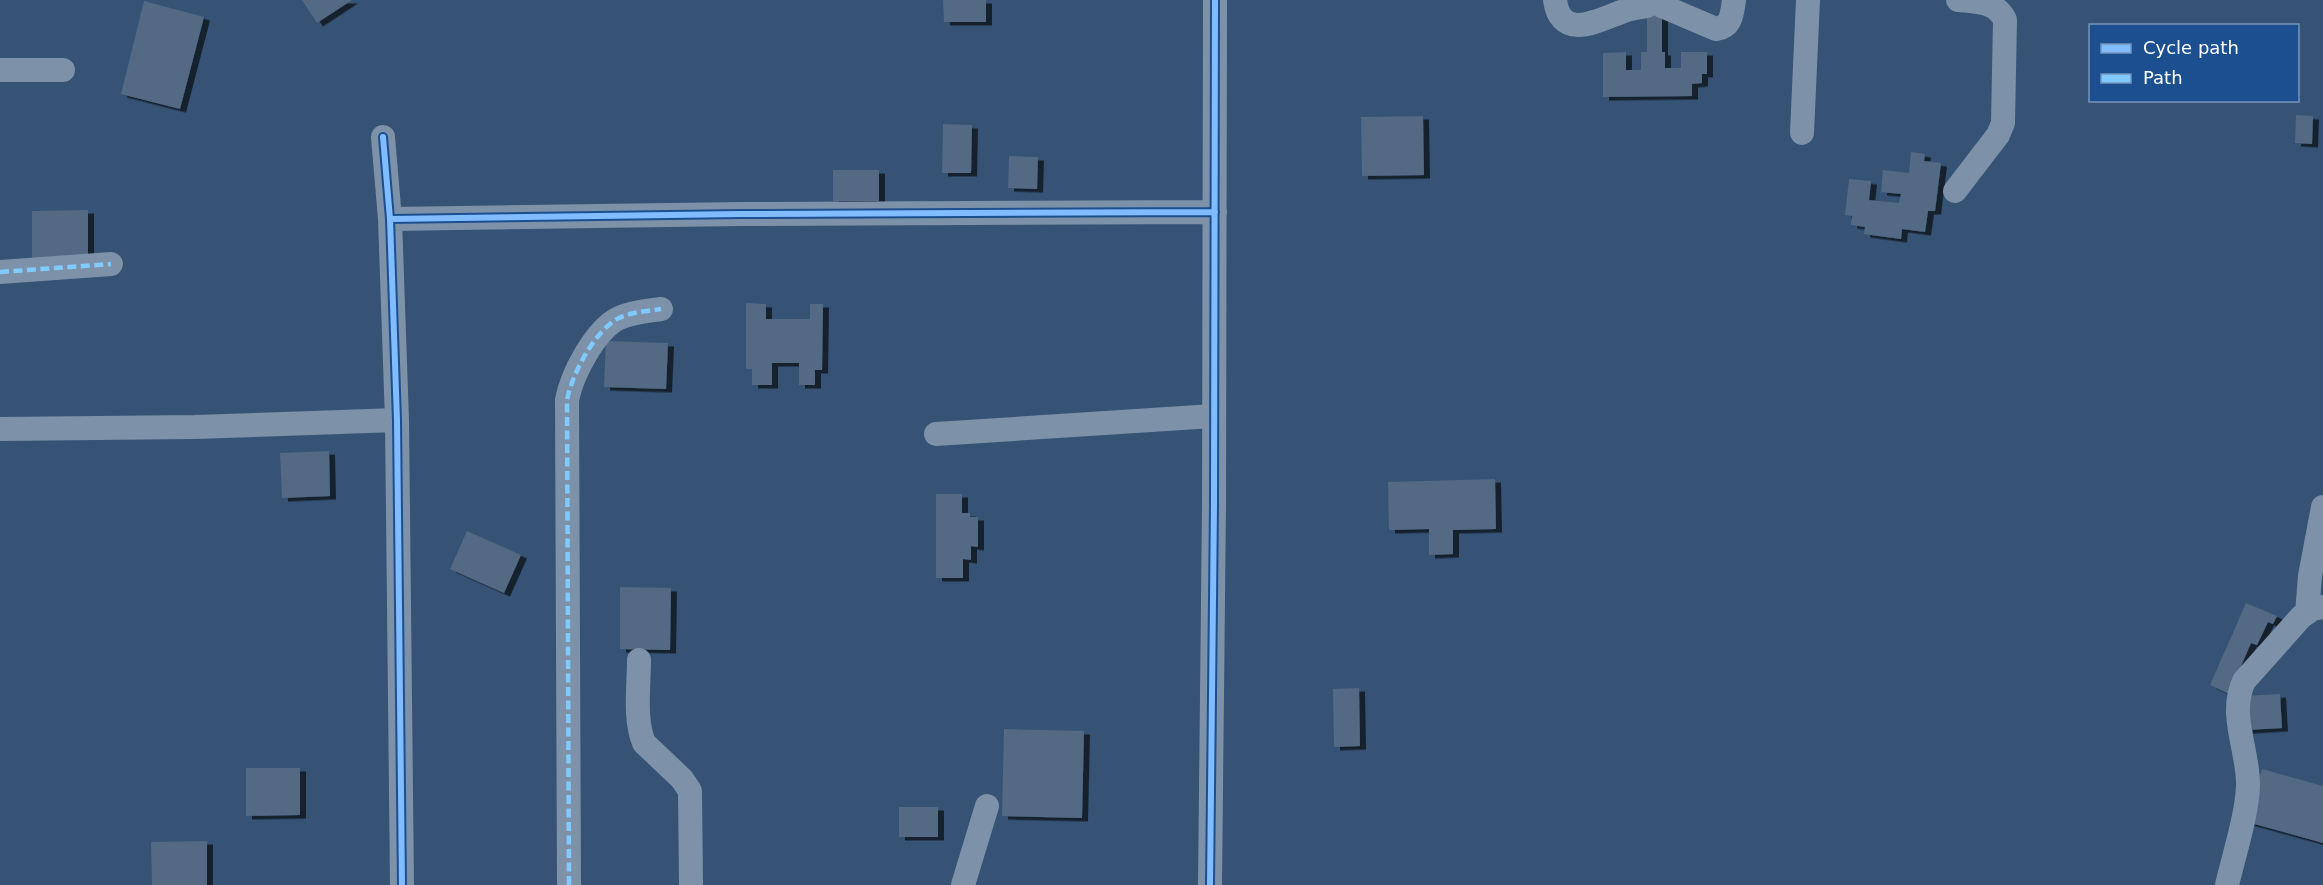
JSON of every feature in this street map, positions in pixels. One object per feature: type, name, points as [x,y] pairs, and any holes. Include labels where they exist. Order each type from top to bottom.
[{"type":"street","points":[[1210,885],[1215,0]]},
{"type":"street","points":[[1555,0],[1556,8],[1563,18],[1576,25],[1590,24],[1625,10],[1655,6],[1716,29],[1727,25],[1734,0]]},
{"type":"street","points":[[1802,133],[1808,0]]},
{"type":"street","points":[[1955,191],[1998,135],[2004,117],[2005,20],[1997,9],[1989,4],[1958,0]]},
{"type":"street","points":[[0,70],[63,70]]},
{"type":"street","points":[[383,137],[390,219],[397,420],[402,885]]},
{"type":"street","points":[[390,219],[741,214],[1215,212]]},
{"type":"street","points":[[0,272],[111,264]]},
{"type":"street","points":[[569,885],[567,400],[577,369],[609,325],[629,314],[661,309]]},
{"type":"street","points":[[936,434],[1213,416]]},
{"type":"street","points":[[0,429],[195,427],[397,420]]},
{"type":"street","points":[[2227,885],[2248,787],[2238,720],[2237,704],[2240,691],[2244,681],[2259,663],[2315,610],[2310,576],[2323,507]]},
{"type":"street","points":[[639,660],[641,738],[682,779],[690,791],[691,885]]},
{"type":"street","points":[[963,885],[987,806]]},
{"type":"building","points":[[302,0],[352,0],[317,23]]},
{"type":"building","points":[[943,0],[986,0],[986,22],[944,22]]},
{"type":"building","points":[[144,1],[204,17],[180,109],[121,94]]},
{"type":"building","points":[[1647,7],[1662,7],[1662,52],[1665,52],[1665,68],[1681,68],[1681,52],[1707,52],[1707,74],[1702,74],[1702,83],[1692,84],[1692,96],[1603,97],[1603,53],[1626,52],[1626,70],[1641,70],[1641,52],[1647,52]]},
{"type":"building","points":[[2296,115],[2313,116],[2312,144],[2295,143]]},
{"type":"building","points":[[1423,116],[1424,175],[1362,176],[1361,117]]},
{"type":"building","points":[[943,124],[972,125],[971,173],[942,173]]},
{"type":"building","points":[[1911,152],[1925,154],[1924,161],[1941,163],[1935,211],[1928,211],[1925,232],[1902,229],[1901,239],[1864,234],[1865,227],[1851,225],[1852,216],[1845,215],[1849,179],[1871,181],[1869,200],[1899,203],[1901,194],[1881,192],[1883,170],[1909,173]]},
{"type":"building","points":[[1009,156],[1038,157],[1037,189],[1008,188]]},
{"type":"building","points":[[833,170],[879,170],[879,201],[833,201]]},
{"type":"building","points":[[88,210],[88,259],[32,259],[32,211]]},
{"type":"building","points":[[746,303],[766,304],[766,319],[810,319],[810,304],[823,304],[822,370],[815,370],[815,385],[799,385],[799,363],[772,363],[772,385],[752,385],[752,369],[746,369]]},
{"type":"building","points":[[606,341],[668,343],[666,389],[604,387]]},
{"type":"building","points":[[329,451],[330,496],[282,498],[280,453]]},
{"type":"building","points":[[1495,479],[1496,529],[1453,530],[1453,554],[1429,555],[1429,529],[1389,530],[1388,482]]},
{"type":"building","points":[[936,494],[962,494],[962,513],[970,513],[970,517],[978,517],[978,547],[971,546],[971,560],[963,559],[963,578],[936,578]]},
{"type":"building","points":[[467,531],[521,555],[504,593],[450,569]]},
{"type":"building","points":[[620,587],[671,588],[670,650],[620,649]]},
{"type":"building","points":[[2246,603],[2277,616],[2273,624],[2268,622],[2257,645],[2251,643],[2229,694],[2210,685]]},
{"type":"building","points":[[1359,688],[1360,746],[1334,747],[1333,689]]},
{"type":"building","points":[[2280,694],[2282,728],[2247,730],[2244,696]]},
{"type":"building","points":[[1004,729],[1084,731],[1082,818],[1002,816]]},
{"type":"building","points":[[246,768],[300,768],[300,815],[246,816]]},
{"type":"building","points":[[2262,769],[2323,786],[2323,843],[2247,822]]},
{"type":"building","points":[[899,807],[938,807],[938,837],[899,837]]},
{"type":"building","points":[[207,841],[207,885],[152,885],[151,842]]},
{"type":"marked path","points":[[0,272],[111,264]]},
{"type":"marked path","points":[[569,885],[567,400],[579,366],[601,332],[624,316],[661,309]]},
{"type":"cycle path","points":[[1210,885],[1214,504],[1215,0]]},
{"type":"cycle path","points":[[383,137],[390,219],[397,420],[402,885]]},
{"type":"cycle path","points":[[390,219],[741,214],[1215,212]]}]
